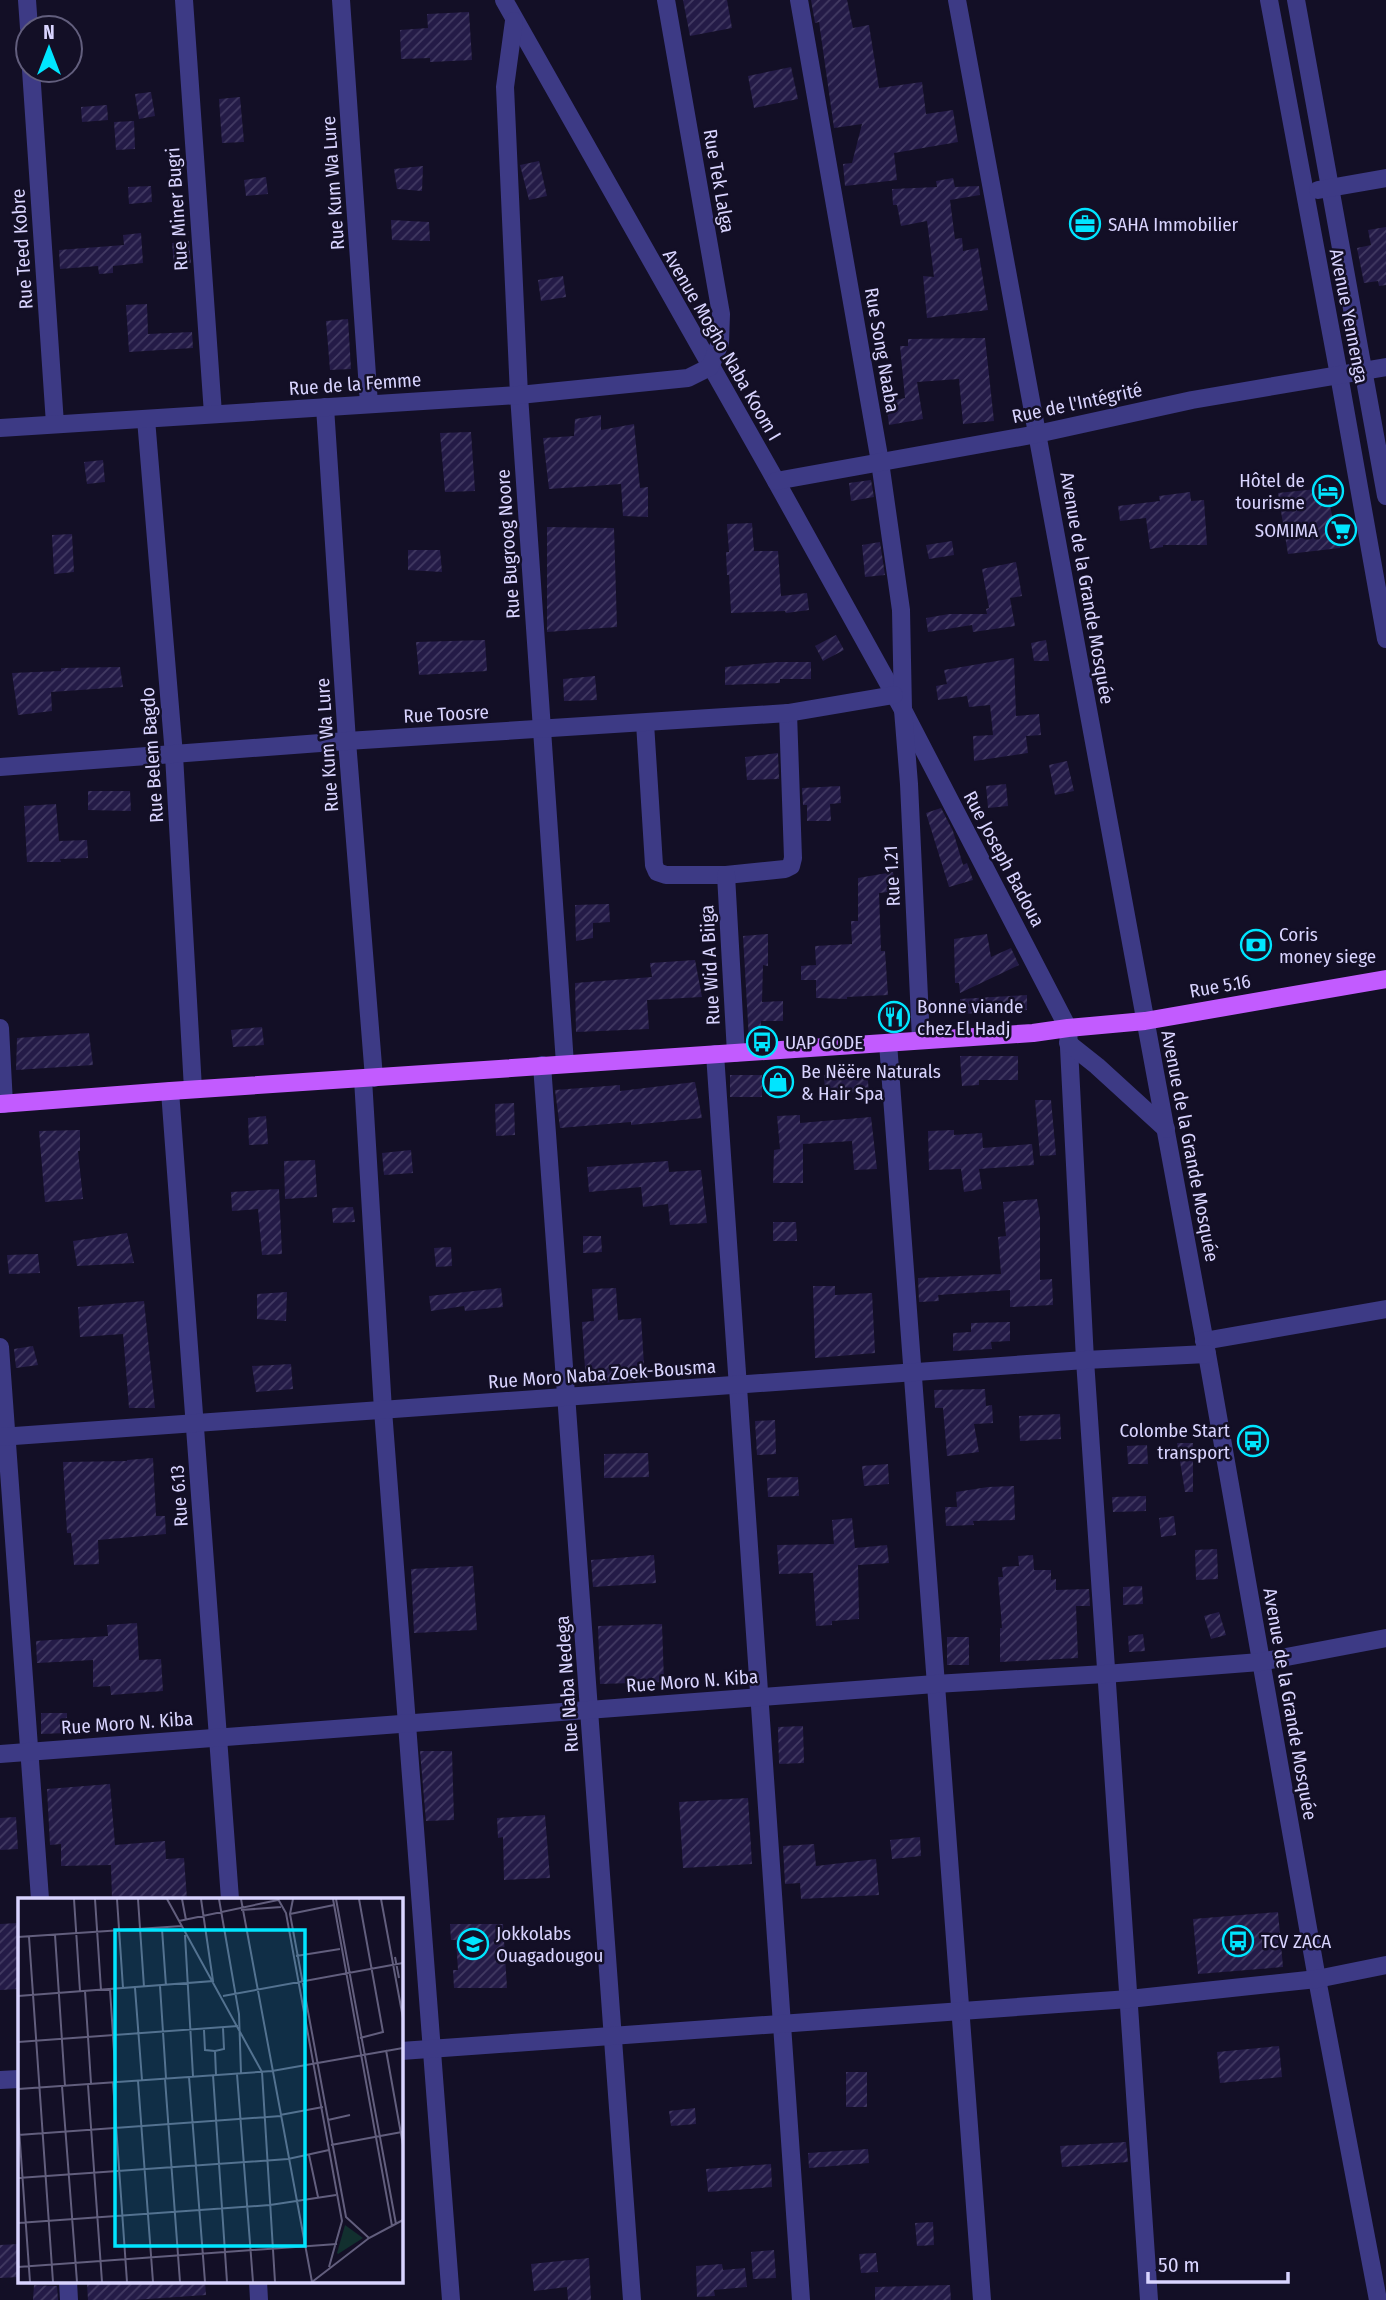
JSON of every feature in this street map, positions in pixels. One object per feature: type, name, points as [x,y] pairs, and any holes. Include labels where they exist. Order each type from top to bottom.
[{"type":"main road","name":"Rue 5.16","points":[[2,1104],[920,1040],[1033,1033],[1068,1035],[1386,979]]},
{"type":"street","name":"Rue Miner Bugri","points":[[184,0],[213,414]]},
{"type":"street","name":"Rue Kum Wa Lure","points":[[341,0],[369,404]]},
{"type":"street","name":"Avenue Mogho Naba Koom I","points":[[504,0],[776,481],[898,703]]},
{"type":"street","name":"Rue Tek Lalga","points":[[666,0],[721,314],[720,343],[710,367]]},
{"type":"street","name":"Rue Song Naaba","points":[[799,0],[880,462],[901,610],[898,703]]},
{"type":"street","name":"Avenue de la Grande Mosquée","points":[[957,0],[1166,1129],[1317,1979],[1378,2300]]},
{"type":"street","name":"Avenue Yennenga","points":[[1269,0],[1386,639]]},
{"type":"street","name":"Avenue Yennenga","points":[[1296,0],[1386,496]]},
{"type":"street","name":"Rue Bugroog Noore","points":[[514,21],[505,87],[519,395],[565,1064]]},
{"type":"street","name":"Rue Teed Kobre","points":[[32,84],[55,424]]},
{"type":"street","points":[[1304,191],[1386,178]]},
{"type":"street","name":"Rue de la Femme","points":[[0,428],[519,395],[688,378],[710,367]]},
{"type":"street","name":"Rue de l'Intégrité","points":[[776,481],[1037,434],[1192,400],[1386,367]]},
{"type":"street","name":"Rue Kum Wa Lure","points":[[325,407],[369,1079],[383,1410],[451,2300]]},
{"type":"street","name":"Rue Belem Bagdo","points":[[146,419],[174,755],[193,1089]]},
{"type":"street","name":"Rue Toosre","points":[[0,767],[347,741],[788,713],[898,703]]},
{"type":"street","name":"Rue Joseph Badoua","points":[[898,703],[1068,1035]]},
{"type":"street","name":"Rue 1.21","points":[[898,703],[909,784],[920,1040]]},
{"type":"street","points":[[645,723],[654,865],[657,872],[666,875],[726,875],[785,869],[791,866],[793,858],[788,713]]},
{"type":"street","name":"Rue Wid A Biiga","points":[[726,875],[736,1053]]},
{"type":"street","points":[[0,1028],[2,1104]]},
{"type":"street","points":[[1068,1035],[1097,1066],[1166,1129]]},
{"type":"street","points":[[1068,1035],[1084,1360],[1149,2300]]},
{"type":"street","points":[[888,1043],[982,2300]]},
{"type":"street","points":[[715,1054],[800,2300]]},
{"type":"street","name":"Rue Naba Nedega","points":[[542,1065],[632,2300]]},
{"type":"street","name":"Rue 6.13","points":[[170,1091],[230,1898]]},
{"type":"street","name":"Rue Moro Naba Zoek-Bousma","points":[[3,1437],[1084,1360],[1206,1348],[1386,1309]]},
{"type":"street","points":[[0,1347],[3,1437],[40,1898]]},
{"type":"street","name":"Rue Moro N. Kiba","points":[[0,1754],[1260,1662],[1386,1638]]},
{"type":"street","points":[[402,2052],[1129,1999],[1317,1979],[1386,1965]]},
{"type":"street","points":[[0,2080],[18,2079]]},
{"type":"street","points":[[68,2282],[69,2300]]},
{"type":"street","points":[[258,2282],[259,2300]]},
{"type":"building","points":[[683,0],[727,0],[732,28],[690,36]]},
{"type":"building","points":[[811,0],[847,0],[853,28],[869,25],[879,88],[922,82],[926,114],[953,110],[958,142],[894,153],[897,180],[845,186],[843,164],[852,163],[862,124],[834,128],[819,22],[815,23]]},
{"type":"building","points":[[469,12],[472,60],[430,62],[430,58],[401,59],[400,30],[428,28],[427,14]]},
{"type":"building","points":[[791,67],[798,99],[754,108],[748,76]]},
{"type":"building","points":[[151,92],[155,116],[139,119],[135,94]]},
{"type":"building","points":[[240,97],[244,142],[222,143],[219,99]]},
{"type":"building","points":[[107,105],[108,120],[82,122],[81,107]]},
{"type":"building","points":[[134,121],[135,149],[116,150],[114,122]]},
{"type":"building","points":[[539,161],[547,196],[529,200],[520,165]]},
{"type":"building","points":[[423,166],[422,191],[397,189],[394,169]]},
{"type":"building","points":[[266,177],[268,194],[246,196],[244,180]]},
{"type":"building","points":[[953,178],[955,187],[979,186],[980,195],[950,200],[955,239],[962,238],[963,251],[978,248],[988,310],[927,318],[923,276],[934,277],[927,221],[901,226],[897,205],[893,205],[892,189],[937,187],[936,181]]},
{"type":"building","points":[[151,186],[152,202],[129,204],[128,187]]},
{"type":"building","points":[[391,220],[429,222],[430,241],[392,240]]},
{"type":"building","points":[[1386,227],[1386,285],[1379,286],[1378,281],[1364,283],[1357,248],[1371,245],[1368,230]]},
{"type":"building","points":[[141,233],[143,263],[113,266],[113,273],[99,274],[98,266],[60,269],[59,250],[124,245],[123,235]]},
{"type":"building","points":[[189,241],[191,263],[174,265],[172,243]]},
{"type":"building","points":[[563,276],[566,297],[541,301],[538,280]]},
{"type":"building","points":[[147,304],[148,334],[192,332],[193,348],[129,352],[126,305]]},
{"type":"building","points":[[348,319],[351,369],[330,370],[326,321]]},
{"type":"building","points":[[985,338],[994,421],[963,424],[959,379],[917,382],[923,419],[889,425],[886,402],[905,398],[900,346],[908,346],[908,339]]},
{"type":"building","points":[[601,415],[601,430],[634,424],[640,488],[648,487],[648,517],[623,516],[621,484],[549,489],[543,438],[574,436],[575,419]]},
{"type":"building","points":[[471,432],[475,491],[445,492],[440,433]]},
{"type":"building","points":[[103,460],[105,482],[87,484],[84,462]]},
{"type":"building","points":[[871,480],[874,497],[851,501],[849,483]]},
{"type":"building","points":[[1327,488],[1333,521],[1340,525],[1340,548],[1288,554],[1278,493]]},
{"type":"building","points":[[1190,492],[1191,501],[1204,500],[1207,545],[1163,545],[1150,549],[1146,518],[1120,521],[1118,506],[1160,501],[1159,496]]},
{"type":"building","points":[[752,523],[754,551],[778,551],[781,596],[807,593],[809,610],[786,613],[731,613],[727,575],[727,524]]},
{"type":"building","points":[[547,527],[614,528],[617,627],[547,632]]},
{"type":"building","points":[[72,534],[74,572],[54,574],[52,535]]},
{"type":"building","points":[[952,541],[954,555],[929,559],[926,545]]},
{"type":"building","points":[[880,542],[885,575],[865,577],[862,545]]},
{"type":"building","points":[[408,550],[440,550],[442,572],[408,570]]},
{"type":"building","points":[[1016,562],[1022,596],[1010,598],[1015,626],[973,632],[972,625],[928,632],[926,618],[949,614],[987,614],[986,609],[989,608],[982,569]]},
{"type":"building","points":[[836,635],[844,650],[823,661],[815,646]]},
{"type":"building","points":[[485,640],[487,671],[419,675],[416,642]]},
{"type":"building","points":[[1046,640],[1049,661],[1034,661],[1031,643]]},
{"type":"building","points":[[1014,658],[1016,716],[1039,714],[1041,735],[1026,736],[1028,753],[974,761],[973,736],[993,735],[990,705],[969,707],[967,696],[938,700],[936,686],[947,684],[944,670]]},
{"type":"building","points":[[811,662],[811,679],[780,679],[780,683],[725,685],[725,667]]},
{"type":"building","points":[[120,667],[123,687],[51,692],[52,711],[18,715],[12,673],[61,671],[61,668]]},
{"type":"building","points":[[595,676],[597,700],[564,701],[563,679]]},
{"type":"building","points":[[778,753],[779,779],[747,780],[745,757]]},
{"type":"building","points":[[1067,761],[1074,791],[1055,795],[1049,765]]},
{"type":"building","points":[[1006,784],[1008,806],[988,808],[986,786]]},
{"type":"building","points":[[840,786],[841,803],[830,804],[831,821],[807,821],[807,805],[803,805],[802,788]]},
{"type":"building","points":[[88,791],[130,791],[131,811],[88,810]]},
{"type":"building","points":[[56,804],[59,841],[87,840],[88,858],[60,859],[61,862],[27,862],[24,806]]},
{"type":"building","points":[[941,808],[953,831],[963,865],[967,863],[973,880],[949,887],[926,813]]},
{"type":"building","points":[[893,872],[896,891],[879,893],[881,951],[885,951],[888,995],[847,999],[816,998],[816,980],[801,980],[801,966],[816,965],[815,946],[852,944],[851,921],[858,921],[858,878]]},
{"type":"building","points":[[609,904],[610,922],[593,923],[593,938],[576,941],[575,905]]},
{"type":"building","points":[[768,934],[768,966],[763,965],[762,1002],[783,1001],[783,1021],[761,1021],[760,1040],[749,1040],[743,936]]},
{"type":"building","points":[[987,934],[991,957],[1011,948],[1019,965],[960,993],[959,983],[955,983],[954,939]]},
{"type":"building","points":[[695,960],[702,997],[647,1000],[649,1029],[576,1032],[575,983],[652,977],[650,963]]},
{"type":"building","points":[[1027,995],[1027,1010],[961,1014],[960,999]]},
{"type":"building","points":[[262,1027],[264,1045],[233,1047],[231,1030]]},
{"type":"building","points":[[89,1033],[93,1065],[16,1070],[17,1038]]},
{"type":"building","points":[[960,1056],[1018,1056],[1018,1080],[979,1080],[979,1085],[962,1086]]},
{"type":"building","points":[[867,1072],[869,1092],[825,1093],[824,1075]]},
{"type":"building","points":[[730,1075],[762,1075],[762,1097],[730,1097]]},
{"type":"building","points":[[695,1082],[702,1118],[560,1128],[555,1090],[620,1085],[620,1091]]},
{"type":"building","points":[[1035,1100],[1051,1100],[1056,1155],[1040,1156]]},
{"type":"building","points":[[514,1103],[515,1135],[496,1136],[495,1104]]},
{"type":"building","points":[[800,1115],[800,1123],[871,1117],[877,1169],[854,1170],[852,1141],[803,1144],[803,1183],[773,1183],[774,1150],[780,1149],[777,1116]]},
{"type":"building","points":[[266,1116],[268,1144],[249,1145],[248,1118]]},
{"type":"building","points":[[80,1130],[78,1151],[83,1199],[45,1202],[39,1131]]},
{"type":"building","points":[[954,1130],[954,1135],[982,1133],[983,1148],[1032,1144],[1034,1165],[979,1169],[982,1189],[964,1192],[961,1169],[929,1170],[928,1131]]},
{"type":"building","points":[[411,1150],[413,1173],[384,1175],[382,1153]]},
{"type":"building","points":[[315,1160],[317,1197],[285,1199],[284,1161]]},
{"type":"building","points":[[668,1161],[669,1172],[701,1170],[707,1223],[670,1225],[668,1204],[643,1207],[641,1187],[589,1192],[587,1167]]},
{"type":"building","points":[[279,1189],[282,1254],[262,1255],[258,1209],[232,1211],[231,1192]]},
{"type":"building","points":[[1037,1199],[1040,1217],[1040,1280],[1052,1279],[1053,1305],[1010,1307],[1010,1290],[938,1295],[939,1301],[919,1302],[918,1278],[1001,1274],[998,1237],[1006,1236],[1003,1202]]},
{"type":"building","points":[[353,1207],[355,1222],[333,1223],[332,1208]]},
{"type":"building","points":[[773,1222],[796,1222],[797,1241],[773,1241]]},
{"type":"building","points":[[127,1233],[134,1263],[77,1266],[73,1241]]},
{"type":"building","points":[[583,1236],[601,1236],[602,1252],[583,1253]]},
{"type":"building","points":[[451,1247],[452,1266],[436,1267],[434,1248]]},
{"type":"building","points":[[38,1254],[40,1273],[9,1274],[7,1255]]},
{"type":"building","points":[[813,1286],[835,1286],[835,1295],[872,1293],[875,1353],[815,1358]]},
{"type":"building","points":[[501,1288],[503,1307],[465,1311],[464,1306],[431,1311],[429,1296]]},
{"type":"building","points":[[616,1288],[618,1320],[641,1318],[645,1380],[586,1384],[582,1322],[594,1321],[592,1289]]},
{"type":"building","points":[[287,1292],[286,1321],[257,1319],[257,1294]]},
{"type":"building","points":[[144,1301],[155,1408],[129,1408],[123,1334],[80,1337],[78,1307]]},
{"type":"building","points":[[1010,1322],[1010,1341],[991,1342],[992,1349],[953,1351],[953,1333],[971,1332],[971,1323]]},
{"type":"building","points":[[33,1346],[38,1365],[16,1368],[14,1349]]},
{"type":"building","points":[[291,1364],[293,1389],[256,1392],[252,1366]]},
{"type":"building","points":[[985,1389],[986,1406],[992,1405],[993,1423],[974,1424],[979,1452],[947,1456],[943,1408],[935,1408],[934,1390]]},
{"type":"building","points":[[1060,1414],[1061,1439],[1020,1441],[1019,1416]]},
{"type":"building","points":[[775,1420],[776,1454],[757,1455],[755,1421]]},
{"type":"building","points":[[1177,1443],[1193,1443],[1193,1492],[1185,1492]]},
{"type":"building","points":[[1147,1445],[1148,1464],[1128,1464],[1127,1446]]},
{"type":"building","points":[[648,1453],[649,1477],[604,1478],[604,1454]]},
{"type":"building","points":[[153,1458],[156,1516],[165,1516],[166,1534],[98,1540],[99,1564],[74,1565],[71,1533],[67,1533],[63,1462]]},
{"type":"building","points":[[888,1464],[889,1484],[864,1486],[862,1466]]},
{"type":"building","points":[[798,1477],[799,1496],[768,1497],[767,1478]]},
{"type":"building","points":[[1014,1486],[1015,1520],[973,1521],[974,1525],[946,1526],[945,1507],[957,1507],[956,1492]]},
{"type":"building","points":[[1146,1496],[1146,1511],[1113,1512],[1112,1497]]},
{"type":"building","points":[[1174,1516],[1176,1535],[1161,1537],[1159,1518]]},
{"type":"building","points":[[852,1518],[855,1548],[887,1545],[889,1563],[858,1565],[859,1619],[832,1621],[832,1625],[816,1626],[813,1573],[779,1574],[777,1545],[834,1544],[832,1520]]},
{"type":"building","points":[[1217,1549],[1218,1579],[1196,1580],[1195,1550]]},
{"type":"building","points":[[654,1555],[656,1583],[593,1587],[591,1560]]},
{"type":"building","points":[[1033,1555],[1034,1570],[1051,1570],[1051,1580],[1056,1579],[1056,1590],[1089,1589],[1090,1606],[1076,1606],[1078,1658],[1000,1662],[1002,1628],[998,1577],[1003,1577],[1002,1567],[1019,1566],[1018,1556]]},
{"type":"building","points":[[473,1566],[477,1630],[414,1633],[411,1569]]},
{"type":"building","points":[[1142,1586],[1143,1604],[1123,1605],[1123,1587]]},
{"type":"building","points":[[1219,1612],[1226,1635],[1211,1639],[1204,1616]]},
{"type":"building","points":[[137,1623],[139,1660],[161,1659],[163,1691],[111,1695],[110,1686],[93,1687],[93,1660],[37,1663],[36,1641],[108,1636],[107,1625]]},
{"type":"building","points":[[662,1624],[664,1682],[600,1684],[598,1626]]},
{"type":"building","points":[[1143,1634],[1145,1651],[1129,1652],[1128,1636]]},
{"type":"building","points":[[947,1637],[969,1637],[969,1665],[947,1665]]},
{"type":"building","points":[[41,1713],[67,1713],[67,1733],[41,1734]]},
{"type":"building","points":[[803,1726],[804,1763],[779,1764],[778,1727]]},
{"type":"building","points":[[420,1751],[452,1751],[454,1820],[426,1821]]},
{"type":"building","points":[[110,1784],[115,1845],[165,1841],[166,1859],[184,1858],[187,1898],[112,1898],[111,1865],[61,1866],[61,1844],[50,1845],[47,1789]]},
{"type":"building","points":[[748,1798],[752,1864],[683,1868],[679,1802]]},
{"type":"building","points":[[545,1815],[550,1878],[504,1880],[503,1837],[498,1838],[497,1818]]},
{"type":"building","points":[[16,1817],[18,1849],[0,1850],[0,1818]]},
{"type":"building","points":[[920,1837],[921,1856],[892,1859],[890,1840]]},
{"type":"building","points":[[814,1844],[816,1866],[876,1859],[879,1895],[801,1899],[800,1883],[785,1884],[783,1846]]},
{"type":"building","points":[[1278,1912],[1283,1967],[1198,1974],[1193,1919]]},
{"type":"building","points":[[18,1923],[18,1989],[0,1990],[0,1924]]},
{"type":"building","points":[[450,1924],[503,1924],[507,1988],[454,1988],[453,1970],[458,1970],[456,1940],[451,1940]]},
{"type":"building","points":[[1279,2046],[1282,2077],[1220,2083],[1217,2052]]},
{"type":"building","points":[[846,2072],[867,2072],[867,2107],[846,2107]]},
{"type":"building","points":[[695,2108],[696,2124],[671,2126],[669,2111]]},
{"type":"building","points":[[1126,2142],[1128,2162],[1062,2167],[1060,2146]]},
{"type":"building","points":[[868,2149],[869,2163],[809,2168],[808,2153]]},
{"type":"building","points":[[771,2164],[772,2187],[708,2192],[706,2169]]},
{"type":"building","points":[[933,2222],[934,2245],[917,2246],[915,2223]]},
{"type":"building","points":[[18,2244],[18,2277],[0,2278],[0,2245]]},
{"type":"building","points":[[774,2250],[776,2278],[753,2279],[751,2252]]},
{"type":"building","points":[[876,2253],[878,2272],[861,2273],[859,2254]]},
{"type":"building","points":[[589,2258],[591,2300],[568,2300],[567,2287],[534,2291],[531,2264]]},
{"type":"building","points":[[722,2264],[723,2270],[745,2268],[747,2287],[714,2290],[715,2296],[697,2297],[696,2266]]},
{"type":"building","points":[[205,2282],[206,2295],[88,2300],[87,2284]]},
{"type":"building","points":[[34,2285],[57,2286],[58,2300],[33,2300]]},
{"type":"building","points":[[950,2285],[951,2300],[875,2300],[875,2287]]},
{"type":"place","name":"SAHA Immobilier","points":[[1085,224]]},
{"type":"place","name":"Hôtel de tourisme","points":[[1328,491]]},
{"type":"place","name":"SOMIMA","points":[[1341,530]]},
{"type":"place","name":"Coris money siege","points":[[1256,945]]},
{"type":"place","name":"Bonne viande chez El Hadj","points":[[894,1017]]},
{"type":"place","name":"UAP GODE","points":[[762,1042]]},
{"type":"place","name":"Be Nëëre Naturals & Hair Spa","points":[[778,1082]]},
{"type":"place","name":"Colombe Start transport","points":[[1253,1441]]},
{"type":"place","name":"TCV ZACA","points":[[1238,1941]]},
{"type":"place","name":"Jokkolabs Ouagadougou","points":[[473,1944]]}]
